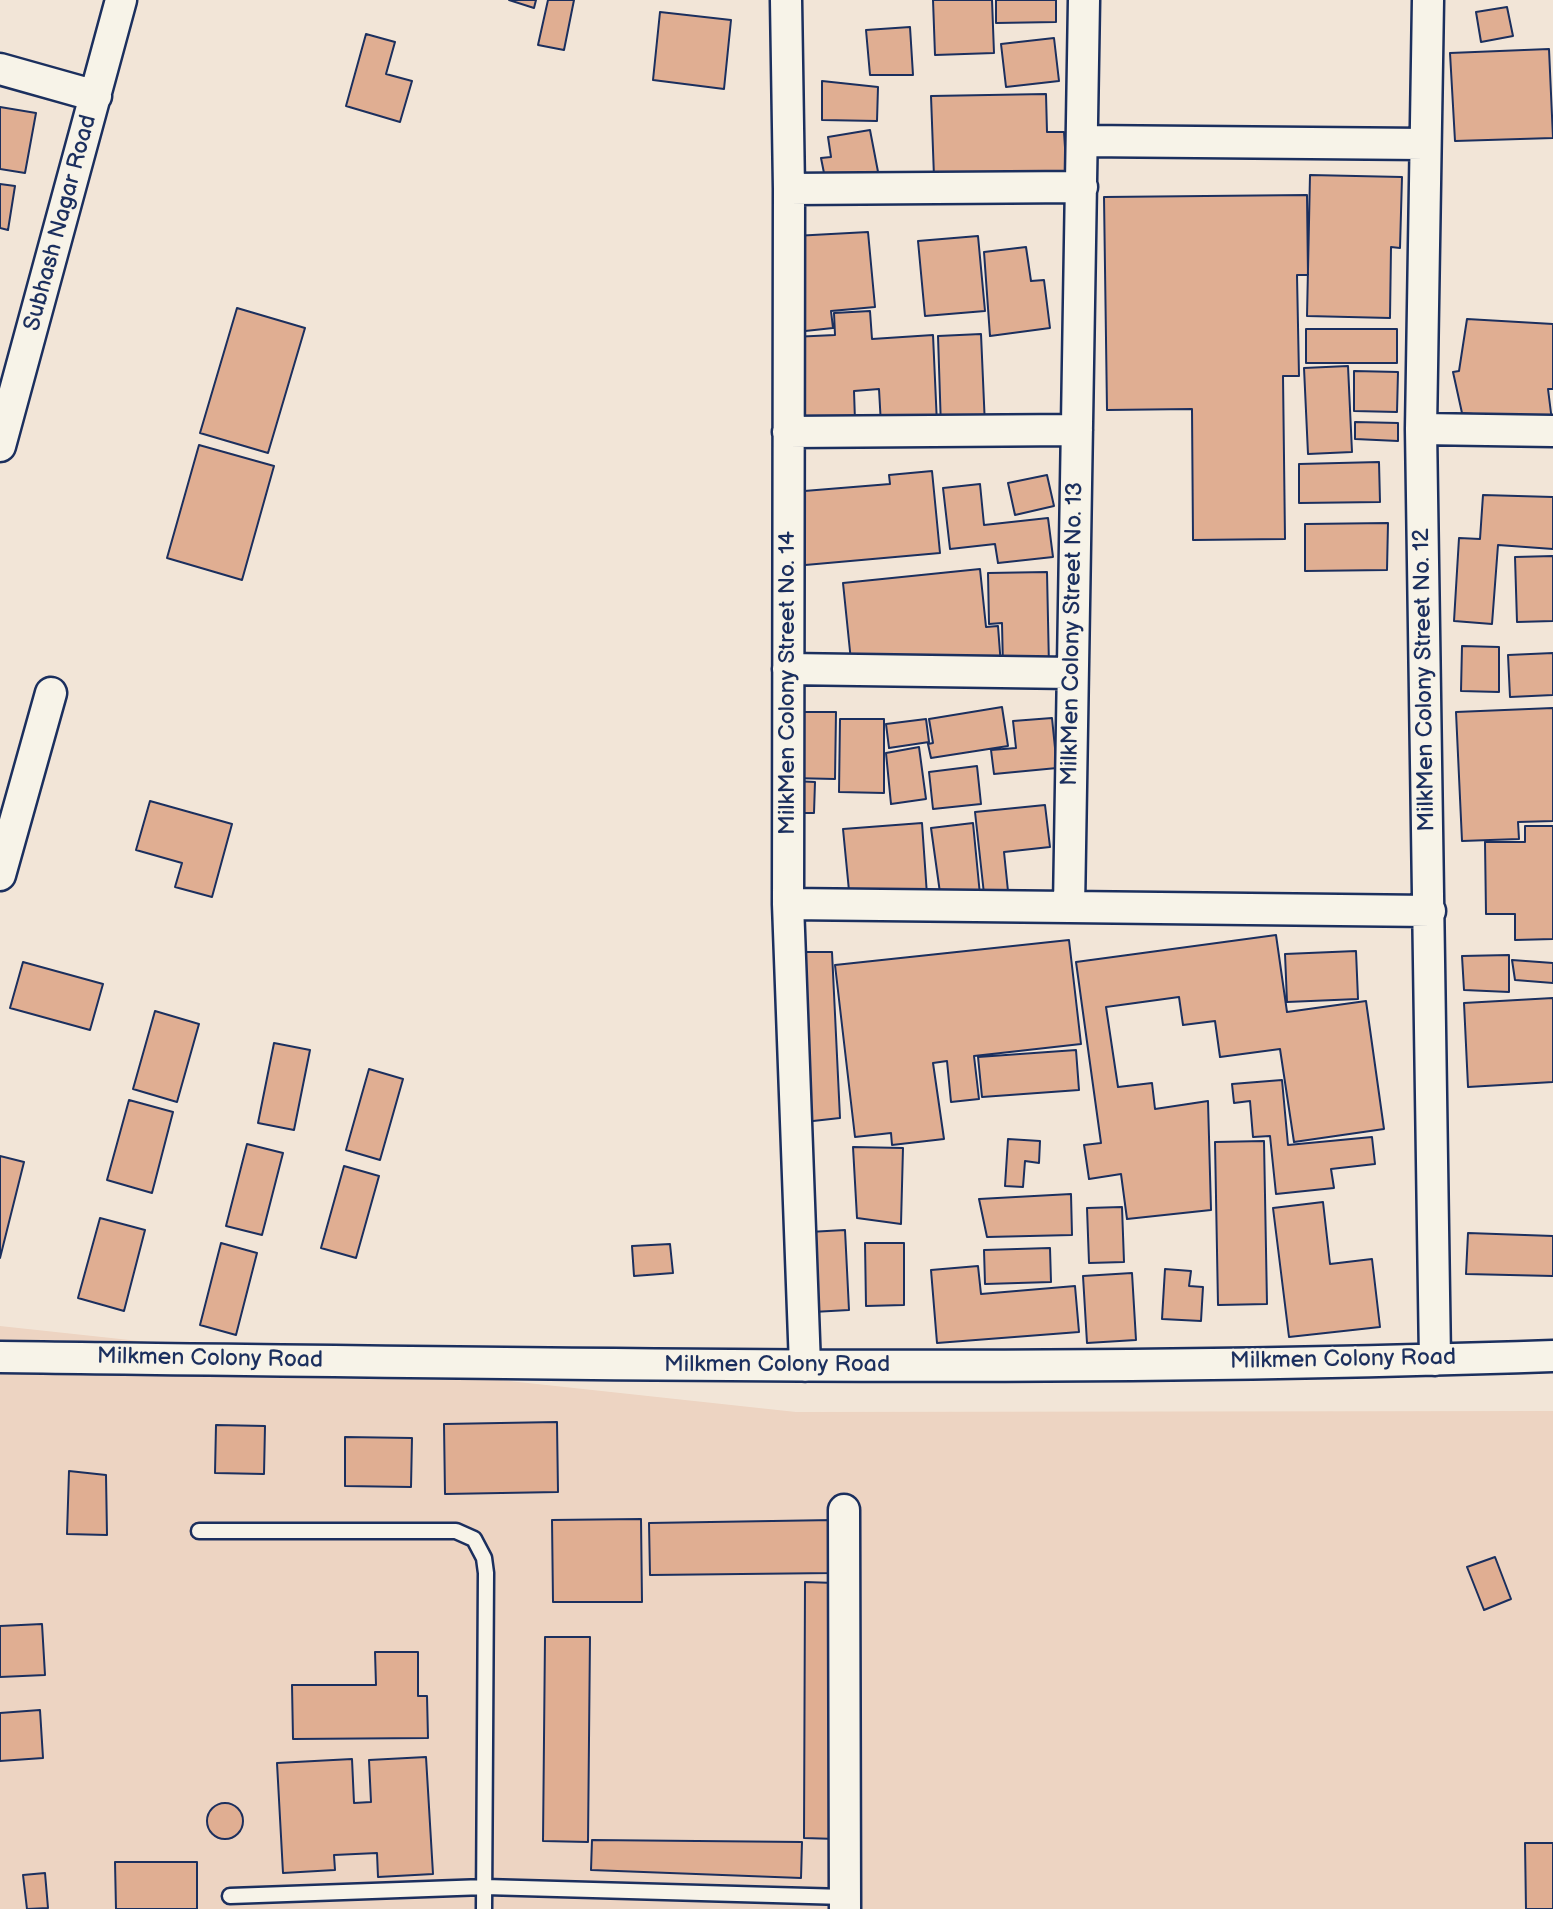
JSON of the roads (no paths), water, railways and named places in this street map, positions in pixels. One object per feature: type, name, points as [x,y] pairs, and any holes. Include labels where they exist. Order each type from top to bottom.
[{"type":"street","name":"Subhash Nagar Road","points":[[0,446],[121,0]]},
{"type":"street","name":"MilkMen Colony Street No. 14","points":[[786,0],[789,189],[788,904],[805,1366]]},
{"type":"street","name":"MilkMen Colony Street No. 13","points":[[1069,907],[1084,0]]},
{"type":"street","name":"MilkMen Colony Street No. 12","points":[[1428,0],[1421,429],[1435,1360]]},
{"type":"street","points":[[0,69],[96,96]]},
{"type":"street","points":[[1083,141],[1424,144]]},
{"type":"street","points":[[789,189],[1082,187]]},
{"type":"street","points":[[1421,429],[1553,431]]},
{"type":"street","points":[[788,432],[1077,430]]},
{"type":"street","points":[[788,668],[1072,673]]},
{"type":"street","points":[[0,875],[51,694]]},
{"type":"street","points":[[788,904],[1430,911]]},
{"type":"street","name":"Milkmen Colony Road","points":[[0,1357],[805,1366],[1435,1360],[1553,1356]]},
{"type":"street","points":[[844,1510],[845,1903]]},
{"type":"lane","points":[[199,1531],[456,1531],[474,1539],[484,1558],[486,1587],[484,1909]]},
{"type":"lane","points":[[230,1896],[485,1887],[845,1903]]}]
